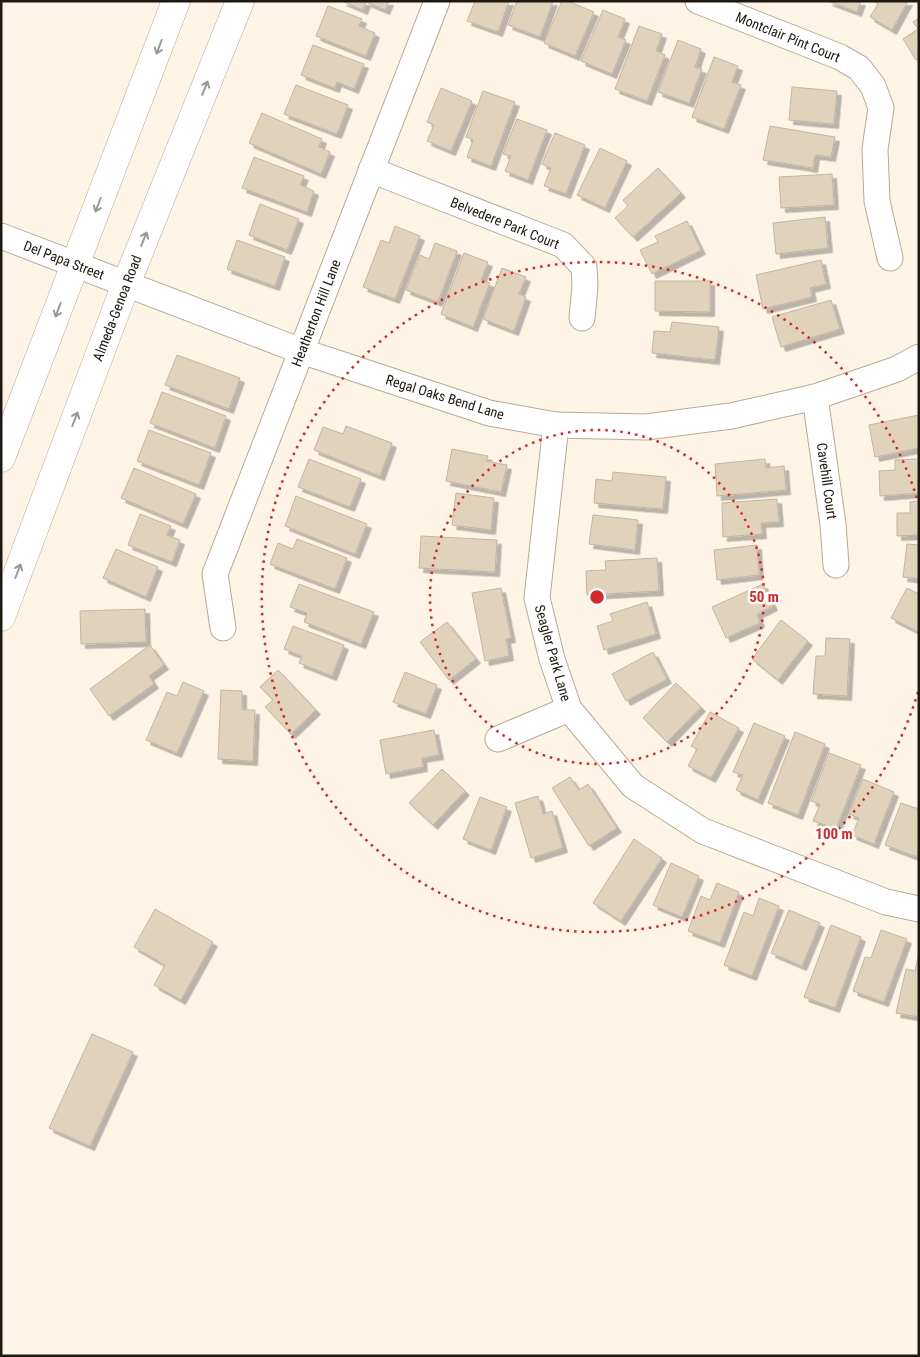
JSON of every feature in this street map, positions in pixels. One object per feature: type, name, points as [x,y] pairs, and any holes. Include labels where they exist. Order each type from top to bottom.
[{"type":"main road","points":[[1,458],[176,1]]},
{"type":"main road","name":"Almeda-Genoa Road","points":[[1,617],[126,284],[240,1]]},
{"type":"street","name":"Heatherton Hill Lane","points":[[223,628],[215,574],[437,1]]},
{"type":"street","name":"Montclair Pint Court","points":[[698,1],[840,57],[859,68],[873,86],[881,108],[875,149],[877,201],[890,258]]},
{"type":"street","name":"Belvedere Park Court","points":[[371,170],[563,245],[584,267],[585,286],[582,318]]},
{"type":"street","name":"Del Papa Street","points":[[1,236],[126,284]]},
{"type":"street","name":"Regal Oaks Bend Lane","points":[[126,284],[301,351],[489,413],[556,425],[646,426],[731,416],[815,397],[897,369],[919,357]]},
{"type":"street","name":"Cavehill Court","points":[[815,397],[833,524],[836,565]]},
{"type":"street","name":"Seagler Park Lane","points":[[556,425],[538,598],[552,659],[569,709],[633,786],[703,831],[886,902],[919,908]]},
{"type":"street","points":[[498,739],[569,709]]},
{"type":"building","points":[[342,1],[389,1],[385,10],[366,2],[363,10]]},
{"type":"building","points":[[475,1],[509,1],[498,32],[467,21]]},
{"type":"building","points":[[517,1],[553,1],[540,37],[508,25]]},
{"type":"building","points":[[562,1],[568,1],[594,12],[575,56],[544,43]]},
{"type":"building","points":[[828,1],[861,1],[857,12]]},
{"type":"building","points":[[873,1],[908,1],[892,30],[870,17],[878,4]]},
{"type":"building","points":[[328,6],[362,19],[359,26],[375,33],[366,56],[316,36]]},
{"type":"building","points":[[603,10],[625,19],[618,37],[626,40],[612,74],[581,61]]},
{"type":"building","points":[[919,18],[919,58],[916,60],[903,39],[918,29],[913,22]]},
{"type":"building","points":[[639,26],[662,34],[656,51],[665,55],[647,101],[615,89]]},
{"type":"building","points":[[678,40],[701,49],[695,67],[702,69],[689,103],[658,92]]},
{"type":"building","points":[[313,45],[364,64],[354,89],[337,82],[335,88],[301,75]]},
{"type":"building","points":[[714,57],[738,66],[732,82],[741,85],[724,129],[692,117]]},
{"type":"building","points":[[296,85],[348,105],[337,134],[284,114]]},
{"type":"building","points":[[792,87],[837,91],[834,124],[789,120]]},
{"type":"building","points":[[441,88],[472,101],[451,151],[427,141],[434,125],[427,122]]},
{"type":"building","points":[[483,91],[515,102],[491,166],[467,157],[473,140],[466,137]]},
{"type":"building","points":[[262,113],[322,139],[319,147],[330,152],[321,174],[249,143]]},
{"type":"building","points":[[517,119],[547,130],[528,180],[505,171],[511,156],[503,154]]},
{"type":"building","points":[[770,126],[835,137],[831,157],[815,155],[813,168],[763,160]]},
{"type":"building","points":[[555,133],[585,145],[566,194],[544,186],[551,168],[542,164]]},
{"type":"building","points":[[600,148],[627,161],[605,208],[577,195]]},
{"type":"building","points":[[254,157],[304,176],[300,185],[314,191],[307,212],[242,188]]},
{"type":"building","points":[[658,168],[681,193],[633,237],[615,218],[628,206],[623,200]]},
{"type":"building","points":[[832,174],[834,205],[781,208],[779,177]]},
{"type":"building","points":[[260,204],[299,219],[287,250],[249,235]]},
{"type":"building","points":[[825,217],[828,248],[776,254],[773,223]]},
{"type":"building","points":[[687,221],[701,250],[652,274],[640,250],[658,242],[655,236]]},
{"type":"building","points":[[395,226],[420,236],[395,299],[363,287],[381,240],[389,243]]},
{"type":"building","points":[[237,240],[285,257],[275,286],[227,269]]},
{"type":"building","points":[[435,243],[457,251],[438,302],[406,290],[420,255],[429,259]]},
{"type":"building","points":[[464,253],[488,262],[481,280],[490,283],[473,327],[441,314]]},
{"type":"building","points":[[821,260],[826,284],[810,288],[812,297],[763,309],[756,275]]},
{"type":"building","points":[[502,268],[526,277],[519,294],[526,297],[514,331],[483,319]]},
{"type":"building","points":[[655,281],[710,281],[710,312],[655,311]]},
{"type":"building","points":[[831,300],[840,329],[781,347],[772,317]]},
{"type":"building","points":[[672,322],[719,327],[715,360],[652,353],[654,331],[670,332]]},
{"type":"building","points":[[177,355],[240,378],[229,409],[165,385]]},
{"type":"building","points":[[162,392],[226,416],[215,448],[150,423]]},
{"type":"building","points":[[919,415],[919,448],[875,457],[869,425]]},
{"type":"building","points":[[346,426],[392,443],[380,476],[314,450],[323,427],[343,434]]},
{"type":"building","points":[[149,430],[211,453],[199,485],[137,461]]},
{"type":"building","points":[[452,449],[488,456],[486,461],[507,465],[501,492],[446,481]]},
{"type":"building","points":[[309,459],[361,479],[350,507],[298,487]]},
{"type":"building","points":[[765,459],[766,468],[784,466],[786,490],[717,496],[715,464]]},
{"type":"building","points":[[919,459],[919,493],[880,496],[879,471],[895,470],[895,460]]},
{"type":"building","points":[[134,468],[196,494],[183,524],[121,498]]},
{"type":"building","points":[[613,472],[666,477],[663,509],[594,503],[596,479],[612,481]]},
{"type":"building","points":[[456,493],[494,498],[491,530],[452,525]]},
{"type":"building","points":[[296,496],[367,524],[355,554],[285,526]]},
{"type":"building","points":[[777,499],[779,522],[761,523],[762,534],[723,537],[722,503]]},
{"type":"building","points":[[919,501],[919,535],[897,536],[897,513],[910,513],[910,502]]},
{"type":"building","points":[[140,514],[171,526],[167,535],[180,540],[172,562],[128,545]]},
{"type":"building","points":[[593,515],[638,520],[635,550],[589,544]]},
{"type":"building","points":[[421,536],[497,540],[495,572],[419,568]]},
{"type":"building","points":[[297,539],[347,558],[335,589],[270,564],[278,543],[293,549]]},
{"type":"building","points":[[907,544],[919,545],[919,579],[903,577]]},
{"type":"building","points":[[757,545],[759,575],[717,580],[714,550]]},
{"type":"building","points":[[116,549],[158,567],[146,597],[103,578]]},
{"type":"building","points":[[657,558],[659,591],[587,595],[586,571],[606,570],[605,561]]},
{"type":"building","points":[[299,584],[374,612],[361,644],[304,622],[307,613],[290,607]]},
{"type":"building","points":[[763,584],[773,606],[757,614],[760,623],[726,638],[712,607]]},
{"type":"building","points":[[501,588],[511,638],[506,639],[509,656],[485,661],[472,593]]},
{"type":"building","points":[[907,588],[919,594],[919,632],[891,618]]},
{"type":"building","points":[[647,602],[656,634],[604,650],[597,626],[613,621],[610,614]]},
{"type":"building","points":[[145,609],[146,642],[81,644],[80,611]]},
{"type":"building","points":[[781,620],[808,641],[778,680],[752,659]]},
{"type":"building","points":[[447,622],[476,659],[449,680],[420,642]]},
{"type":"building","points":[[293,626],[344,645],[332,676],[299,663],[302,656],[284,649]]},
{"type":"building","points":[[826,638],[850,639],[847,696],[813,694],[816,656],[825,656]]},
{"type":"building","points":[[150,645],[164,665],[149,676],[154,684],[109,716],[90,689]]},
{"type":"building","points":[[653,652],[667,679],[626,701],[612,674]]},
{"type":"building","points":[[278,670],[316,710],[291,734],[265,707],[273,700],[260,687]]},
{"type":"building","points":[[405,672],[437,685],[426,714],[393,702]]},
{"type":"building","points":[[183,682],[204,691],[177,753],[146,740],[167,692],[177,696]]},
{"type":"building","points":[[676,683],[701,707],[667,742],[643,718]]},
{"type":"building","points":[[221,690],[242,691],[242,710],[255,710],[253,761],[218,759]]},
{"type":"building","points":[[710,712],[739,728],[711,778],[688,766],[697,749],[691,746]]},
{"type":"building","points":[[754,723],[785,736],[758,800],[736,790],[743,775],[733,772]]},
{"type":"building","points":[[434,730],[439,755],[422,758],[423,767],[386,774],[380,740]]},
{"type":"building","points":[[795,732],[825,744],[798,815],[768,803]]},
{"type":"building","points":[[829,753],[861,765],[836,829],[813,821],[820,804],[811,801]]},
{"type":"building","points":[[442,769],[465,791],[433,825],[409,803]]},
{"type":"building","points":[[570,777],[579,790],[588,784],[617,828],[589,846],[552,788]]},
{"type":"building","points":[[863,779],[894,792],[874,844],[852,835],[859,818],[849,814]]},
{"type":"building","points":[[538,796],[543,814],[552,811],[563,848],[531,858],[515,803]]},
{"type":"building","points":[[480,797],[507,807],[491,850],[463,839]]},
{"type":"building","points":[[901,803],[919,809],[919,852],[917,857],[885,845]]},
{"type":"building","points":[[634,839],[662,858],[621,921],[593,903]]},
{"type":"building","points":[[671,863],[699,876],[682,917],[653,905]]},
{"type":"building","points":[[717,883],[739,892],[720,943],[688,931],[701,896],[710,900]]},
{"type":"building","points":[[759,898],[779,906],[752,976],[724,965],[744,912],[753,916]]},
{"type":"building","points":[[155,909],[213,942],[181,1000],[154,985],[165,965],[134,947]]},
{"type":"building","points":[[789,910],[820,923],[802,966],[771,953]]},
{"type":"building","points":[[831,925],[861,937],[835,1008],[804,997]]},
{"type":"building","points":[[881,930],[907,939],[884,1002],[853,991],[865,957],[871,958]]},
{"type":"building","points":[[919,953],[919,1017],[896,1013],[906,969],[915,971]]},
{"type":"building","points":[[92,1034],[133,1052],[90,1146],[49,1128]]}]
